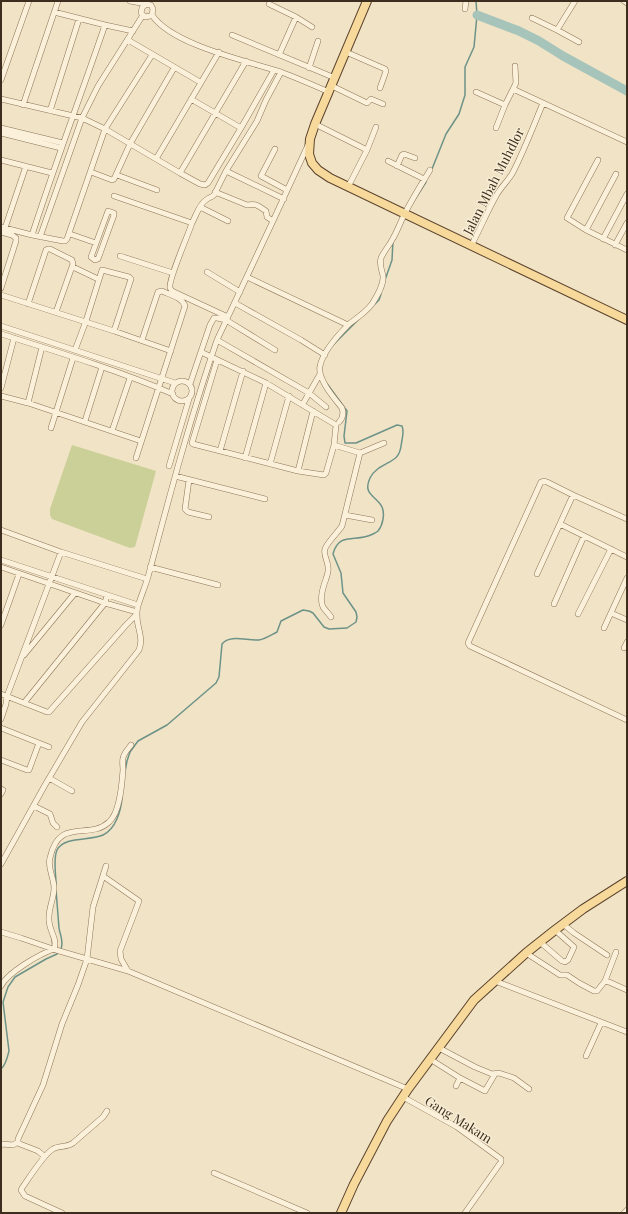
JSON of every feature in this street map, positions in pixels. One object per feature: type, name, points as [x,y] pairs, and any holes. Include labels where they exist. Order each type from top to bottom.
[{"type":"main road","points":[[367,1],[315,124],[310,139],[309,154],[312,163],[318,170],[348,187],[627,320]]},
{"type":"main road","points":[[341,1213],[354,1184],[382,1131],[403,1097],[474,1000],[526,953],[555,930],[627,881]]},
{"type":"street","points":[[1,80],[29,1]]},
{"type":"street","points":[[23,105],[58,1]]},
{"type":"street","points":[[130,1],[148,3],[151,5],[153,9],[152,14],[156,21],[172,33],[190,42],[246,62],[332,85]]},
{"type":"street","points":[[465,9],[466,1]]},
{"type":"street","points":[[557,30],[574,1]]},
{"type":"street","points":[[40,236],[82,118],[98,86],[143,15],[141,13],[142,8],[148,3]]},
{"type":"street","points":[[269,4],[296,17],[312,28]]},
{"type":"street","points":[[54,12],[133,31]]},
{"type":"street","points":[[143,15],[148,17],[152,14]]},
{"type":"street","points":[[279,55],[296,17]]},
{"type":"street","points":[[532,18],[579,42]]},
{"type":"street","points":[[50,111],[79,19]]},
{"type":"street","points":[[32,235],[52,173],[105,25]]},
{"type":"street","points":[[232,35],[309,68],[332,85],[367,103],[371,99],[383,104]]},
{"type":"street","points":[[128,40],[200,82]]},
{"type":"street","points":[[309,68],[318,41]]},
{"type":"street","points":[[156,159],[218,52]]},
{"type":"street","points":[[346,52],[385,69],[386,71],[380,88]]},
{"type":"street","points":[[2,229],[65,241],[68,240],[105,129],[152,55]]},
{"type":"street","points":[[180,174],[246,62]]},
{"type":"street","points":[[496,128],[505,104],[516,83],[515,66]]},
{"type":"street","points":[[91,172],[112,180],[117,175],[130,144],[174,68]]},
{"type":"street","points":[[1,99],[82,118],[105,129],[180,174],[205,185],[208,183],[274,70]]},
{"type":"street","points":[[275,350],[227,319],[171,290],[169,286],[192,223],[200,207],[204,200],[212,198],[226,171],[257,121],[281,72]]},
{"type":"street","points":[[513,89],[627,142]]},
{"type":"street","points":[[476,92],[505,104]]},
{"type":"street","points":[[191,99],[241,128]]},
{"type":"street","name":"Jalan Mbah Muhdlor","points":[[472,246],[496,196],[514,169],[543,103]]},
{"type":"street","points":[[315,124],[367,150]]},
{"type":"street","points":[[348,187],[367,150],[376,126]]},
{"type":"street","points":[[1,128],[8,132],[62,145]]},
{"type":"street","points":[[1,133],[8,132]]},
{"type":"street","points":[[1,864],[82,722],[139,650],[141,635],[138,626],[138,605],[147,579],[175,476],[211,356],[217,340],[284,199],[310,139]]},
{"type":"street","points":[[275,149],[261,176],[287,190]]},
{"type":"street","points":[[397,166],[402,155],[404,154],[415,158]]},
{"type":"street","points":[[1,160],[52,173]]},
{"type":"street","points":[[598,160],[567,218],[586,230],[627,250]]},
{"type":"street","points":[[388,161],[424,179]]},
{"type":"street","points":[[2,229],[26,166]]},
{"type":"street","points":[[338,422],[343,417],[344,413],[322,380],[319,367],[333,343],[348,325],[370,306],[376,298],[383,282],[380,260],[407,216],[424,179],[430,170]]},
{"type":"street","points":[[226,171],[284,199]]},
{"type":"street","points":[[586,230],[616,174]]},
{"type":"street","points":[[117,175],[157,190]]},
{"type":"street","points":[[215,192],[247,205],[252,203],[255,204],[266,211],[267,217],[273,221]]},
{"type":"street","points":[[603,239],[627,194]]},
{"type":"street","points":[[114,196],[192,223]]},
{"type":"street","points":[[200,207],[228,221]]},
{"type":"street","points":[[109,211],[114,213],[98,259],[95,260],[91,257],[96,243],[107,212],[109,211]]},
{"type":"street","points":[[615,244],[627,223]]},
{"type":"street","points":[[1,288],[16,241],[16,238],[2,229]]},
{"type":"street","points":[[70,234],[96,243]]},
{"type":"street","points":[[28,304],[46,250],[50,249],[72,260],[73,264],[73,268],[56,312]]},
{"type":"street","points":[[120,256],[173,273]]},
{"type":"street","points":[[73,268],[98,279]]},
{"type":"street","points":[[75,350],[102,270],[129,277],[131,279],[114,331]]},
{"type":"street","points":[[207,272],[240,292]]},
{"type":"street","points":[[247,277],[348,325]]},
{"type":"street","points":[[136,458],[185,306],[184,302],[181,299],[162,291],[158,292],[142,340]]},
{"type":"street","points":[[1,295],[86,321],[171,351]]},
{"type":"street","points":[[235,303],[325,355]]},
{"type":"street","points":[[169,466],[191,396],[192,387],[190,384],[210,325],[214,318],[227,319]]},
{"type":"street","points":[[1,326],[161,379],[175,383],[183,380],[190,384]]},
{"type":"street","points":[[1,334],[102,367],[173,394],[178,400],[186,401],[191,396]]},
{"type":"street","points":[[1,388],[14,338]]},
{"type":"street","points":[[217,340],[309,393],[326,407]]},
{"type":"street","points":[[58,353],[60,345]]},
{"type":"street","points":[[28,402],[42,348]]},
{"type":"street","points":[[201,352],[266,383],[336,425],[334,445],[326,474],[324,475],[298,471],[194,445],[192,443],[217,360]]},
{"type":"street","points":[[51,428],[73,358]]},
{"type":"street","points":[[85,421],[102,367]]},
{"type":"street","points":[[220,451],[243,371]]},
{"type":"street","points":[[304,402],[320,374]]},
{"type":"street","points":[[112,430],[130,378]]},
{"type":"street","points":[[173,394],[172,390],[175,383]]},
{"type":"street","points":[[245,458],[266,383]]},
{"type":"street","points":[[1,396],[28,402],[141,441]]},
{"type":"street","points":[[191,396],[198,397]]},
{"type":"street","points":[[270,464],[289,396]]},
{"type":"street","points":[[298,471],[313,411]]},
{"type":"street","points":[[334,445],[360,453],[384,443]]},
{"type":"street","points":[[331,617],[323,607],[322,600],[323,589],[329,569],[325,549],[326,545],[337,534],[342,526],[360,453]]},
{"type":"street","points":[[171,458],[180,460]]},
{"type":"street","points":[[175,476],[265,499]]},
{"type":"street","points":[[189,480],[185,509],[188,512],[209,518]]},
{"type":"street","points":[[626,717],[477,649],[468,643],[541,482],[547,482],[627,519]]},
{"type":"street","points":[[537,574],[573,495]]},
{"type":"street","points":[[345,515],[372,520]]},
{"type":"street","points":[[560,524],[627,557]]},
{"type":"street","points":[[1,530],[60,552],[147,579]]},
{"type":"street","points":[[554,604],[584,536]]},
{"type":"street","points":[[578,614],[611,549]]},
{"type":"street","points":[[1,719],[7,696],[60,552]]},
{"type":"street","points":[[1,560],[138,605]]},
{"type":"street","points":[[1,567],[137,613]]},
{"type":"street","points":[[150,567],[218,584]]},
{"type":"street","points":[[1,625],[19,574]]},
{"type":"street","points":[[604,628],[627,578]]},
{"type":"street","points":[[21,659],[76,593]]},
{"type":"street","points":[[24,703],[105,603],[107,595]]},
{"type":"street","points":[[1,694],[47,712],[52,710],[137,613]]},
{"type":"street","points":[[611,613],[627,620]]},
{"type":"street","points":[[624,648],[627,642]]},
{"type":"street","points":[[1,702],[7,696]]},
{"type":"street","points":[[1,728],[49,747]]},
{"type":"street","points":[[1,760],[29,770],[39,743]]},
{"type":"street","points":[[55,950],[55,942],[48,920],[54,894],[54,886],[49,867],[51,853],[55,844],[63,834],[81,830],[96,829],[110,822],[115,815],[124,757],[131,745]]},
{"type":"street","points":[[49,778],[72,791]]},
{"type":"street","points":[[1,789],[3,790],[1,794]]},
{"type":"street","points":[[34,806],[50,814],[53,823],[57,827]]},
{"type":"street","points":[[1,1145],[13,1145],[18,1142],[43,1084],[62,1024],[87,959],[93,908],[106,866]]},
{"type":"street","points":[[103,876],[139,901],[120,951],[121,959],[128,971]]},
{"type":"street","points":[[563,924],[607,955]]},
{"type":"street","points":[[540,942],[562,961],[565,962],[568,960],[574,947],[555,930]]},
{"type":"street","points":[[1,932],[55,950],[128,971],[408,1089]]},
{"type":"street","points":[[1,986],[25,964],[47,952],[55,950]]},
{"type":"street","points":[[526,953],[560,975],[567,975],[579,983],[594,991],[597,991],[604,981],[616,952]]},
{"type":"street","points":[[494,981],[627,1032]]},
{"type":"street","points":[[604,981],[627,990]]},
{"type":"street","points":[[586,1056],[601,1023]]},
{"type":"street","points":[[439,1048],[474,1067],[492,1074],[499,1073],[514,1078],[529,1089]]},
{"type":"street","points":[[430,1059],[460,1078],[485,1091],[495,1074]]},
{"type":"street","points":[[456,1086],[460,1078]]},
{"type":"street","name":"Gang Makam","points":[[403,1097],[457,1127],[501,1159],[502,1161],[465,1213]]},
{"type":"street","points":[[62,1213],[25,1196],[21,1190],[44,1156],[53,1148],[66,1147],[73,1143],[103,1117],[107,1111]]},
{"type":"street","points":[[18,1142],[38,1151],[44,1156]]},
{"type":"street","points":[[214,1173],[307,1213]]},
{"type":"street","points":[[624,1213],[627,1210]]},
{"type":"green space","points":[[72,445],[156,471],[135,547],[130,548],[52,519],[50,509]]},
{"type":"waterway","points":[[432,169],[446,134],[459,114],[465,95],[465,67],[474,47],[477,15],[476,1]]},
{"type":"waterway","points":[[477,15],[519,31],[539,41],[627,91]]},
{"type":"waterway","points":[[412,204],[426,182]]},
{"type":"waterway","points":[[385,280],[392,260],[393,241]]},
{"type":"waterway","points":[[375,304],[379,300],[381,294]]},
{"type":"waterway","points":[[332,346],[358,320]]},
{"type":"waterway","points":[[125,772],[130,752],[138,741],[167,725],[216,683],[219,677],[222,644],[225,641],[229,639],[264,639],[277,632],[281,621],[303,610],[313,613],[324,627],[329,629],[347,628],[356,622],[356,612],[343,593],[341,573],[333,554],[339,542],[367,536],[377,532],[380,529],[383,519],[383,510],[380,503],[369,492],[368,484],[370,478],[376,470],[396,458],[400,452],[403,430],[402,426],[397,425],[356,443],[345,443],[344,436],[347,411],[328,385]]},
{"type":"waterway","points":[[56,884],[55,862],[57,850],[60,846],[71,841],[98,837],[108,832],[117,819],[122,798]]},
{"type":"waterway","points":[[56,890],[59,928],[62,941],[61,949]]},
{"type":"waterway","points":[[1,1069],[5,1063],[9,1051],[3,1002],[8,987],[15,977],[59,952]]}]
